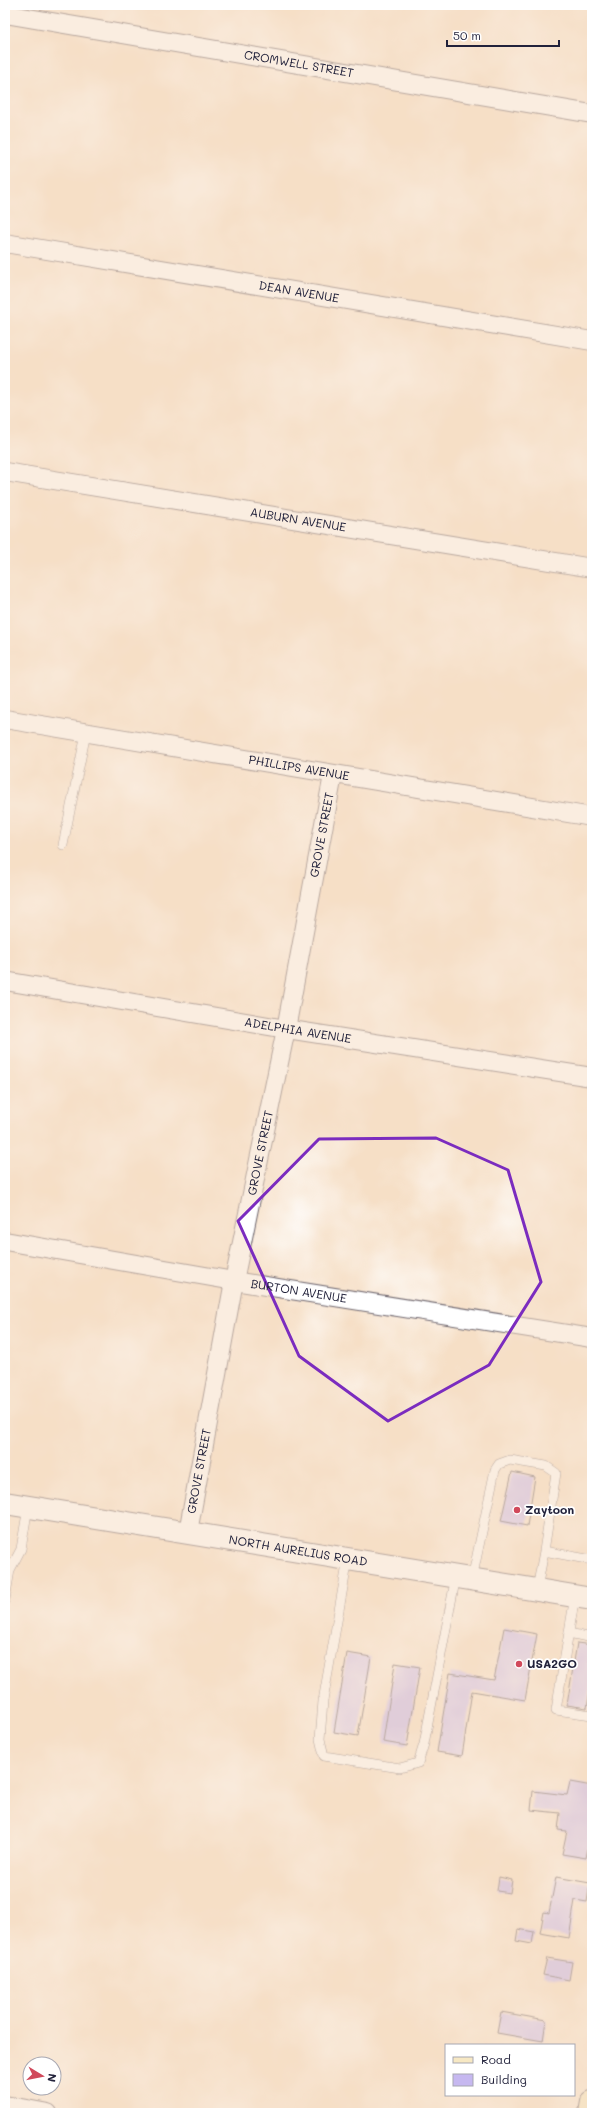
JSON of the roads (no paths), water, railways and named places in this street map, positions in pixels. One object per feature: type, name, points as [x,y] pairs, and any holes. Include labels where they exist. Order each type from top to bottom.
[{"type":"main road","points":[[590,2113],[592,2102]]},
{"type":"street","name":"CROMWELL STREET","points":[[5,14],[592,114]]},
{"type":"street","name":"DEAN AVENUE","points":[[5,243],[592,340]]},
{"type":"street","name":"AUBURN AVENUE","points":[[5,472],[592,568]]},
{"type":"street","name":"PHILLIPS AVENUE","points":[[5,719],[333,775],[592,817]]},
{"type":"street","name":"GROVE STREET","points":[[188,1532],[234,1281],[286,1029],[333,775]]},
{"type":"street","name":"ADELPHIA AVENUE","points":[[5,982],[286,1029],[592,1077]]},
{"type":"street","name":"BURTON AVENUE","points":[[5,1241],[234,1281],[592,1338]]},
{"type":"street","name":"NORTH AURELIUS ROAD","points":[[5,1503],[583,1597]]},
{"type":"street","points":[[5,2105],[48,2113]]},
{"type":"lane","points":[[63,845],[86,733]]},
{"type":"lane","points":[[348,1558],[323,1701],[320,1739],[324,1756],[343,1760],[400,1768],[418,1763],[424,1744],[464,1577],[483,1524],[495,1470],[499,1464],[510,1460],[546,1466],[556,1473],[557,1479],[537,1590]]},
{"type":"lane","points":[[5,1600],[10,1570],[21,1549],[28,1507]]},
{"type":"lane","points":[[544,1551],[592,1560]]},
{"type":"lane","points":[[583,1597],[569,1633],[556,1710],[592,1715]]},
{"type":"lane","points":[[569,1633],[592,1638]]},
{"type":"place","name":"Zaytoon","points":[[517,1510]]},
{"type":"place","name":"USA2GO","points":[[519,1664]]}]
